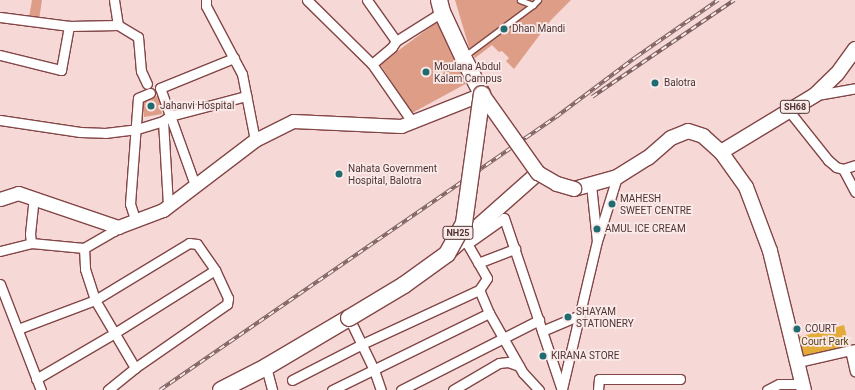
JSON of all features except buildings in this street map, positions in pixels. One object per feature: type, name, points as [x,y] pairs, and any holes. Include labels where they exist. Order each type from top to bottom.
[{"type":"highway","points":[[440,6],[463,57],[482,94]]},
{"type":"highway","name":"NH25","points":[[221,390],[266,367],[404,285],[447,254],[464,223],[482,94]]},
{"type":"main road","name":"SH68","points":[[721,152],[815,95],[837,74],[855,49]]},
{"type":"main road","points":[[482,94],[538,173],[557,184],[574,188],[591,185],[617,177],[648,158],[671,138],[688,131],[703,136],[721,152],[746,187],[770,251],[804,387]]},
{"type":"main road","points":[[447,254],[538,173]]},
{"type":"street","points":[[114,0],[118,24]]},
{"type":"street","points":[[206,0],[206,6],[242,74],[255,140]]},
{"type":"street","points":[[307,0],[372,64],[413,123]]},
{"type":"street","points":[[367,0],[396,41]]},
{"type":"street","points":[[372,64],[392,48],[396,41],[440,6]]},
{"type":"street","points":[[0,17],[69,26],[118,24],[138,37],[141,71],[148,89]]},
{"type":"street","points":[[0,55],[61,70],[69,26]]},
{"type":"street","points":[[160,88],[234,58]]},
{"type":"street","points":[[135,219],[130,204],[137,129],[138,98],[148,89],[151,81],[158,84],[160,88],[166,118],[168,206]]},
{"type":"street","points":[[815,95],[855,88]]},
{"type":"street","points":[[0,251],[31,243],[84,248],[114,231],[118,227],[135,219],[162,210],[255,140],[293,121],[401,126],[413,123],[482,94]]},
{"type":"street","points":[[0,120],[80,132],[105,133],[137,129],[166,118],[246,96]]},
{"type":"street","points":[[789,111],[828,160],[836,167],[843,169],[855,165]]},
{"type":"street","points":[[166,118],[196,185]]},
{"type":"street","points":[[843,169],[855,192]]},
{"type":"street","points":[[562,390],[597,241],[617,177]]},
{"type":"street","points":[[591,185],[597,241]]},
{"type":"street","points":[[0,199],[18,192],[118,227]]},
{"type":"street","points":[[31,243],[30,234],[34,198]]},
{"type":"street","points":[[292,380],[362,344],[479,290],[487,278],[467,244],[504,218],[562,390]]},
{"type":"street","points":[[18,329],[95,300],[189,243],[197,244],[215,270],[228,298],[227,304],[135,368],[108,390]]},
{"type":"street","points":[[84,248],[85,269],[95,300],[135,368]]},
{"type":"street","points":[[478,263],[515,249]]},
{"type":"street","points":[[36,379],[114,334],[215,270]]},
{"type":"street","points":[[0,284],[41,390]]},
{"type":"street","points":[[479,290],[502,338],[523,373],[539,390]]},
{"type":"street","points":[[332,390],[489,313]]},
{"type":"street","points":[[542,331],[580,315]]},
{"type":"street","points":[[349,318],[374,370],[381,390]]},
{"type":"street","points":[[401,390],[539,320]]},
{"type":"street","points":[[796,356],[852,350],[855,371]]},
{"type":"street","points":[[453,390],[499,363],[508,362],[519,366]]},
{"type":"street","points":[[266,367],[272,390]]},
{"type":"street","points":[[598,390],[599,380],[680,379]]},
{"type":"street","points":[[768,390],[779,384],[804,387]]},
{"type":"lane","points":[[520,0],[533,4]]},
{"type":"lane","points":[[463,57],[538,0]]},
{"type":"green space","name":"Court Park","points":[[844,325],[849,346],[800,360],[795,338]]},
{"type":"railway","points":[[160,390],[556,117],[636,57],[718,0]]},
{"type":"railway","points":[[592,97],[734,0]]},
{"type":"place","name":"Dhan Mandi","points":[[504,29]]},
{"type":"place","name":"Moulana Abdul Kalam Campus","points":[[426,72]]},
{"type":"place","name":"Balotra","points":[[655,83]]},
{"type":"place","name":"Jahanvi Hospital","points":[[151,106]]},
{"type":"place","name":"Nahata Government Hospital, Balotra","points":[[339,174]]},
{"type":"place","name":"MAHESH SWEET CENTRE","points":[[612,204]]},
{"type":"place","name":"AMUL ICE CREAM","points":[[597,229]]},
{"type":"place","name":"SHAYAM STATIONERY","points":[[568,317]]},
{"type":"place","name":"COURT","points":[[797,329]]},
{"type":"place","name":"KIRANA STORE","points":[[543,356]]}]
